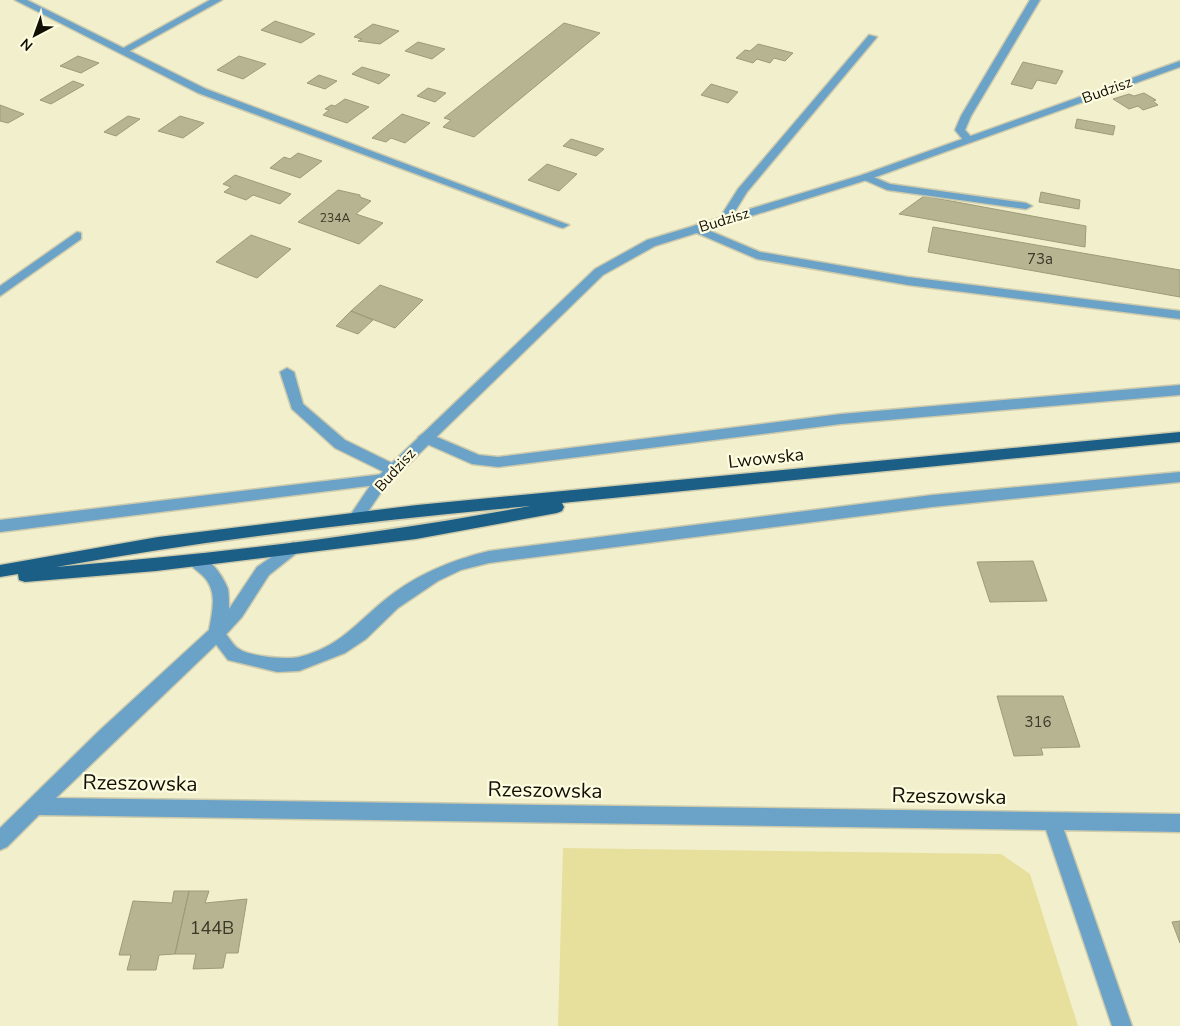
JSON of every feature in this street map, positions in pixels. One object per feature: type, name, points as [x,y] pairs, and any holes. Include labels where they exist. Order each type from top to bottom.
[{"type":"main road","name":"Lwowska","points":[[0,571],[158,544],[417,511],[650,490],[739,479],[1180,437]]},
{"type":"main road","points":[[0,578],[195,560],[416,533],[650,490]]},
{"type":"street","points":[[20,0],[202,91],[564,225]]},
{"type":"street","points":[[122,50],[217,0]]},
{"type":"street","points":[[968,140],[960,130],[966,116],[1035,0]]},
{"type":"street","points":[[725,219],[742,191],[872,37]]},
{"type":"street","name":"Budzisz","points":[[356,518],[388,475],[425,437],[599,272],[651,243],[866,177],[1180,64]]},
{"type":"street","points":[[866,177],[887,188],[1026,206]]},
{"type":"street","points":[[696,229],[757,255],[908,282],[1180,315]]},
{"type":"street","points":[[0,292],[77,236]]},
{"type":"street","points":[[288,372],[297,406],[340,444],[388,475]]},
{"type":"street","points":[[425,437],[477,460],[498,462],[841,419],[1180,390]]},
{"type":"street","points":[[0,526],[388,475]]},
{"type":"street","points":[[195,560],[212,574],[223,599],[216,634],[234,655],[277,665],[299,664],[340,648],[360,634],[392,603],[432,576],[457,565],[489,557],[932,501],[1071,486],[1180,477]]},
{"type":"street","name":"Rzeszowska","points":[[0,841],[106,736],[216,634],[236,612],[264,571],[293,548]]},
{"type":"street","name":"Rzeszowska","points":[[37,806],[1180,823]]},
{"type":"street","points":[[1052,821],[1122,1026]]},
{"type":"shaded area","points":[[563,848],[1001,854],[1030,874],[1078,1026],[558,1026]]},
{"type":"building","points":[[275,21],[315,34],[301,43],[261,30]]},
{"type":"building","points":[[564,23],[600,33],[474,137],[443,127],[451,120],[444,118]]},
{"type":"building","points":[[373,24],[399,31],[380,44],[358,41],[362,39],[354,37]]},
{"type":"building","points":[[418,42],[445,49],[432,59],[405,51]]},
{"type":"building","points":[[758,44],[793,53],[785,61],[774,58],[770,63],[757,59],[753,63],[736,58],[745,50],[750,51]]},
{"type":"building","points":[[78,56],[99,63],[81,73],[60,66]]},
{"type":"building","points":[[239,56],[266,64],[243,79],[217,70]]},
{"type":"building","points":[[1023,62],[1063,71],[1056,84],[1037,80],[1032,89],[1011,84]]},
{"type":"building","points":[[362,67],[390,75],[379,84],[352,74]]},
{"type":"building","points":[[319,75],[337,81],[325,89],[307,83]]},
{"type":"building","points":[[73,81],[84,85],[51,104],[40,100]]},
{"type":"building","points":[[711,84],[738,92],[728,103],[701,95]]},
{"type":"building","points":[[428,88],[446,93],[435,102],[417,96]]},
{"type":"building","points":[[1144,93],[1156,100],[1153,101],[1158,105],[1143,110],[1138,106],[1129,109],[1113,99],[1129,94],[1134,96]]},
{"type":"building","points":[[345,99],[369,107],[347,123],[323,115],[329,110],[325,109],[331,105],[335,106]]},
{"type":"building","points":[[0,105],[24,114],[8,123],[0,121]]},
{"type":"building","points":[[402,114],[430,123],[405,143],[391,138],[386,142],[372,138]]},
{"type":"building","points":[[128,116],[140,119],[116,136],[104,132]]},
{"type":"building","points":[[180,116],[204,123],[183,138],[158,131]]},
{"type":"building","points":[[1077,119],[1115,126],[1113,135],[1075,128]]},
{"type":"building","points":[[571,139],[604,149],[596,156],[563,146]]},
{"type":"building","points":[[298,153],[322,161],[300,178],[270,168],[284,157],[290,159]]},
{"type":"building","points":[[547,164],[577,174],[559,191],[528,180]]},
{"type":"building","points":[[235,175],[291,194],[280,204],[253,195],[246,200],[224,192],[231,187],[223,184]]},
{"type":"building","points":[[338,190],[360,195],[360,197],[371,201],[356,214],[383,223],[359,244],[298,222]]},
{"type":"building","points":[[1041,192],[1080,200],[1079,209],[1039,202]]},
{"type":"building","points":[[924,196],[1086,226],[1085,247],[899,214]]},
{"type":"building","points":[[933,227],[1180,270],[1180,297],[928,252]]},
{"type":"building","points":[[251,235],[291,249],[257,278],[216,262]]},
{"type":"building","points":[[380,285],[423,300],[395,328],[351,311]]},
{"type":"building","points":[[351,311],[373,320],[358,334],[336,326]]},
{"type":"building","points":[[1033,561],[1047,601],[990,602],[977,562]]},
{"type":"building","points":[[997,696],[1063,696],[1080,747],[1041,748],[1043,755],[1014,756]]},
{"type":"building","points":[[174,891],[189,891],[175,954],[159,955],[156,970],[127,970],[131,955],[119,955],[133,901],[172,903]]},
{"type":"building","points":[[189,891],[209,891],[205,903],[247,899],[238,953],[226,953],[223,968],[193,969],[196,954],[175,954]]},
{"type":"building","points":[[1180,921],[1180,943],[1172,922]]}]
